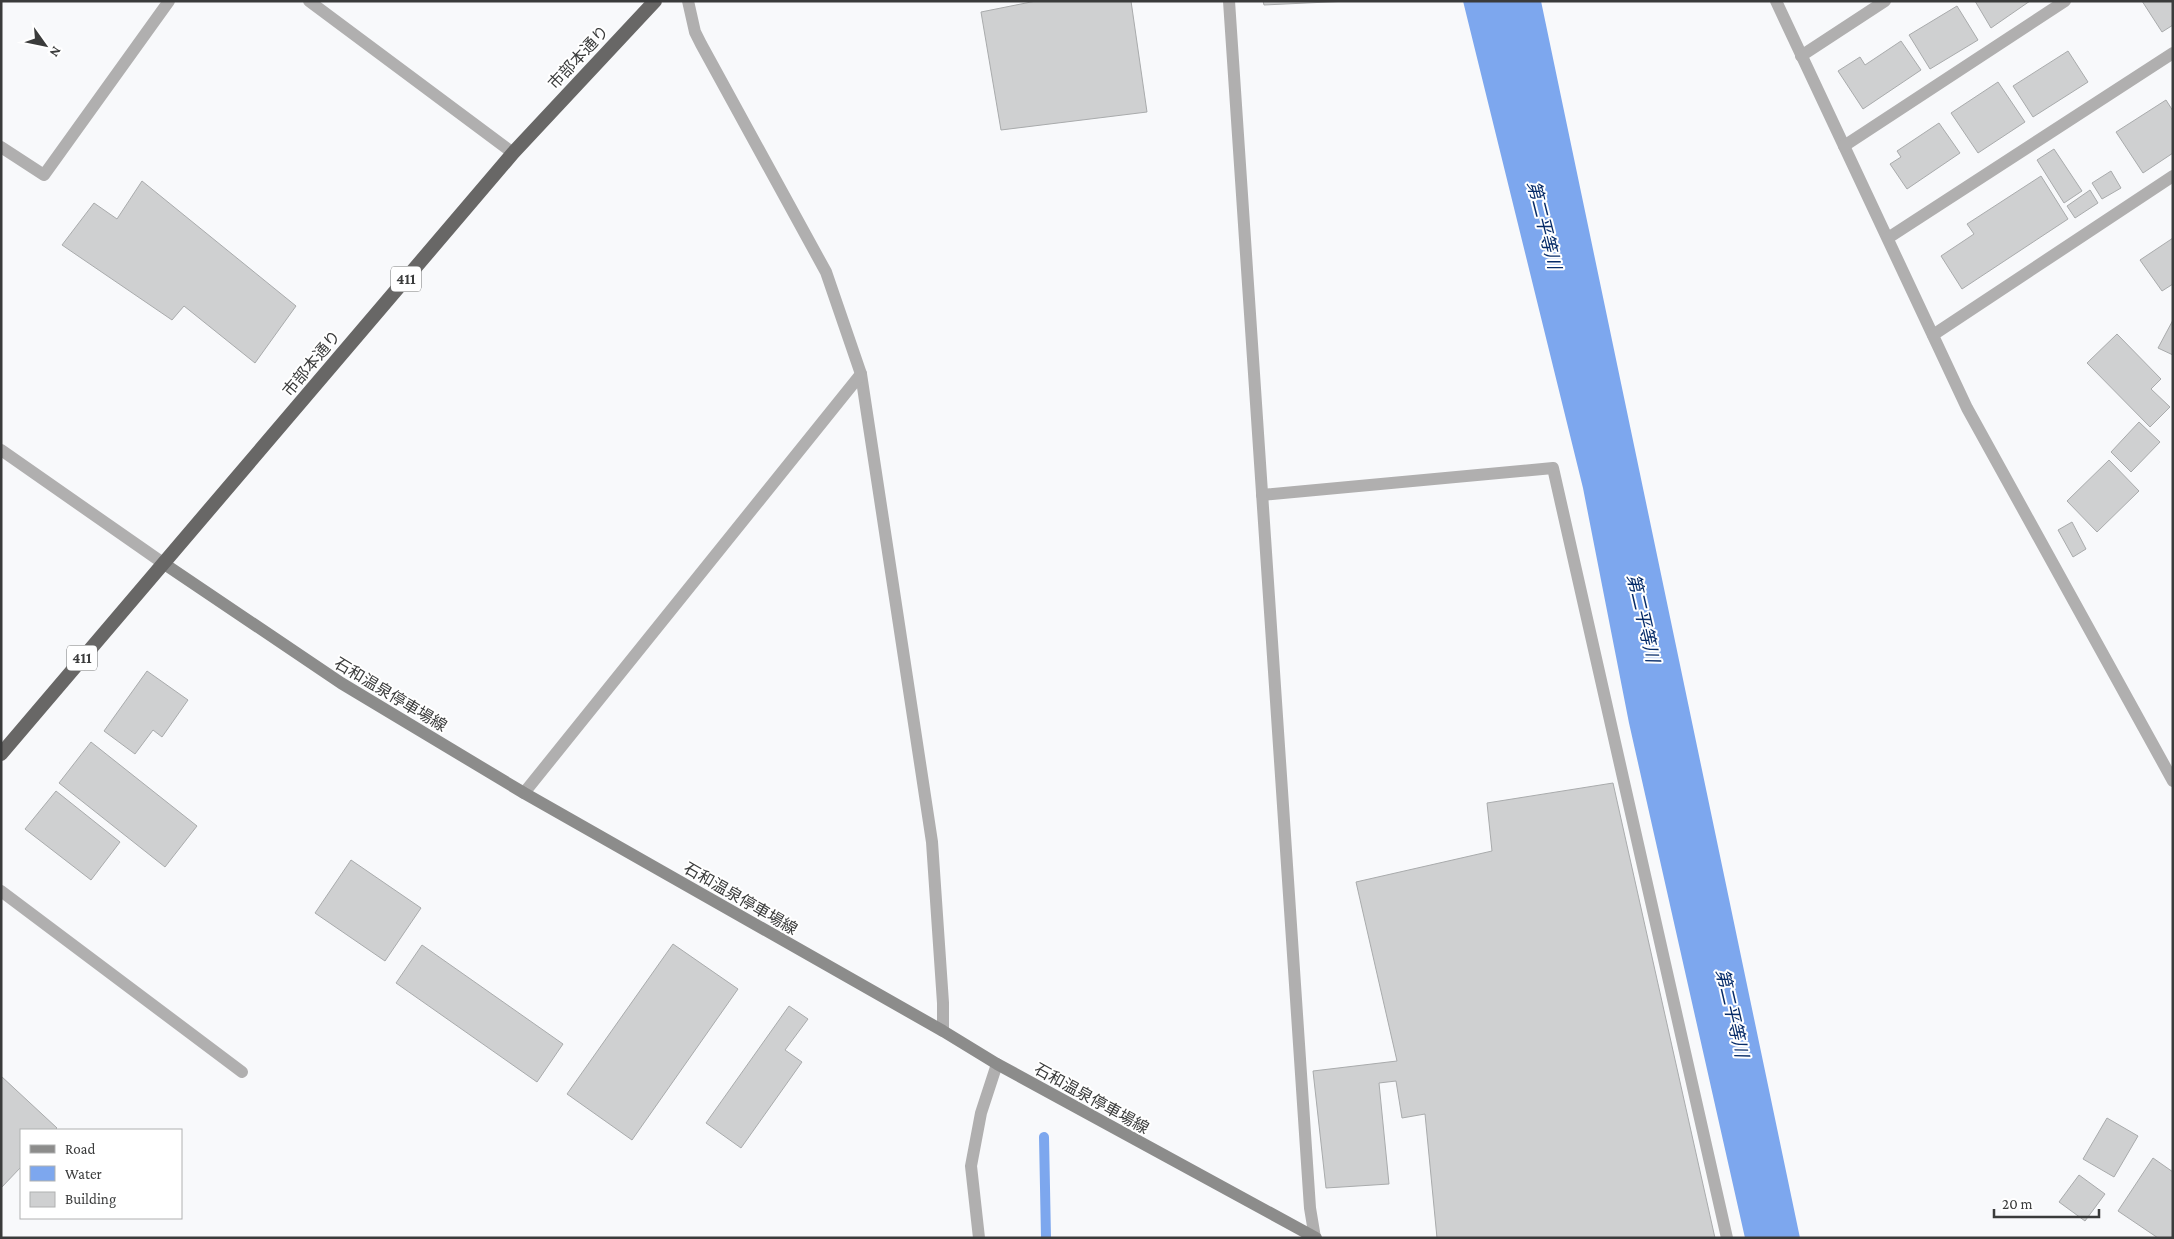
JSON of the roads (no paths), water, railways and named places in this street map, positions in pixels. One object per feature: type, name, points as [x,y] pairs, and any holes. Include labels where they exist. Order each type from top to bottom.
[{"type":"highway","name":"市部本通り","points":[[1,754],[513,153],[655,1]]},
{"type":"main road","name":"石和温泉停車場線","points":[[164,563],[341,683],[524,793],[943,1031],[997,1064],[1315,1238]]},
{"type":"street","points":[[1,147],[44,175],[169,1]]},
{"type":"street","points":[[309,1],[513,153]]},
{"type":"street","points":[[688,1],[695,32],[701,44],[826,272],[862,374],[932,842],[943,1003],[943,1031]]},
{"type":"street","points":[[1229,1],[1310,1208],[1315,1238]]},
{"type":"street","points":[[1776,1],[1967,408],[2173,781]]},
{"type":"street","points":[[1801,56],[1885,1]]},
{"type":"street","points":[[1844,146],[2065,1]]},
{"type":"street","points":[[1888,238],[2173,53]]},
{"type":"street","points":[[1934,335],[2173,176]]},
{"type":"street","points":[[524,793],[862,374]]},
{"type":"street","points":[[1,450],[164,563]]},
{"type":"street","points":[[1262,495],[1553,468],[1727,1238]]},
{"type":"street","points":[[1,891],[242,1072]]},
{"type":"street","points":[[979,1238],[972,1166],[981,1113],[997,1064]]},
{"type":"water","name":"第二平等川","points":[[1463,1],[1541,1],[1800,1238],[1745,1238],[1629,723],[1583,488]]},
{"type":"waterway","points":[[1044,1137],[1046,1238]]}]
